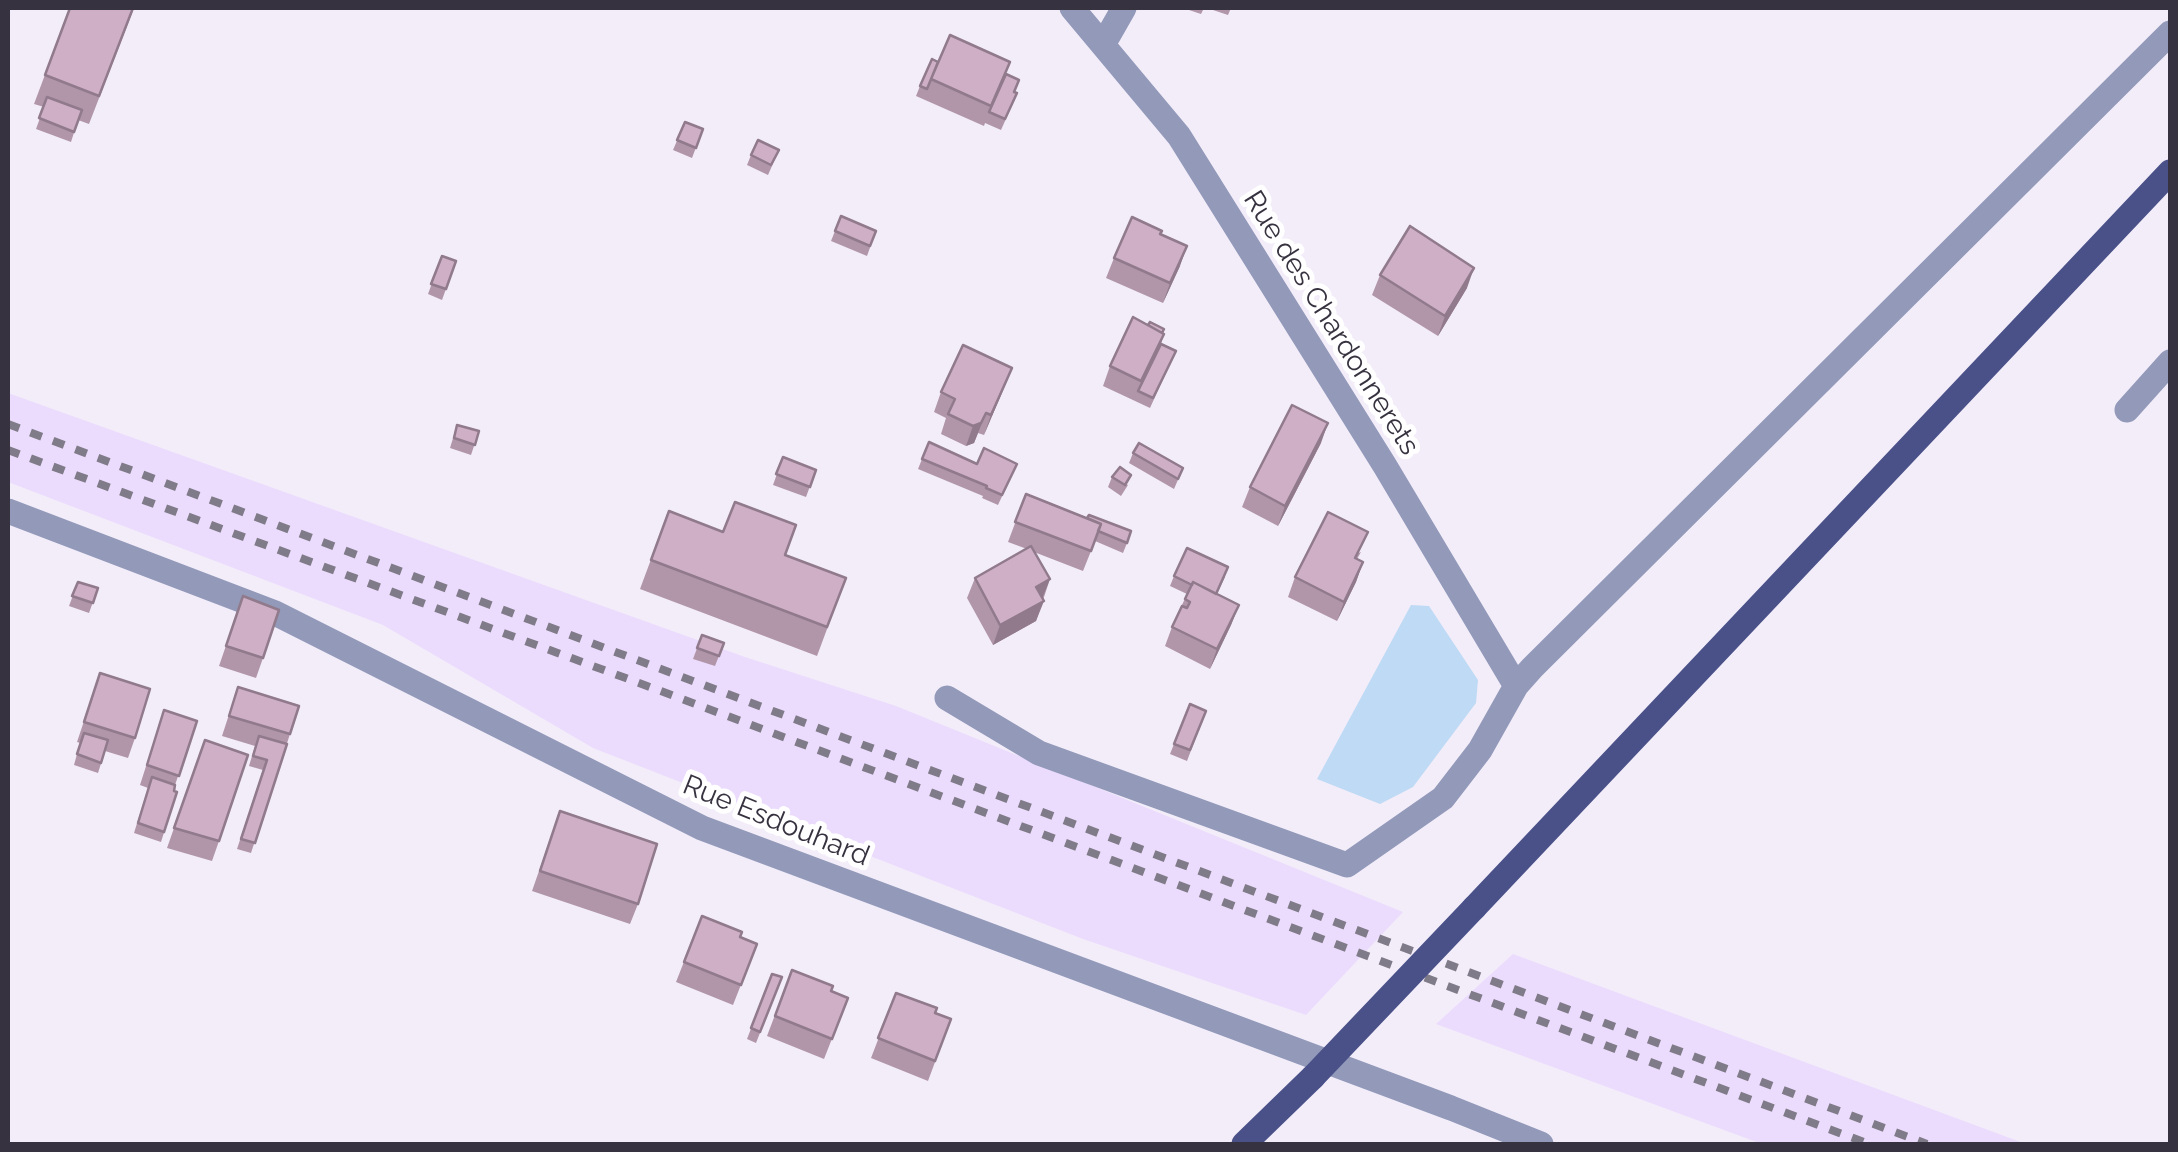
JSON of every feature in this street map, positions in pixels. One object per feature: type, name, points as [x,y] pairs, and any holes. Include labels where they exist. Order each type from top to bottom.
[{"type":"main road","points":[[1244,1144],[1313,1077],[2170,172]]},
{"type":"street","name":"Rue des Chardonnerets","points":[[1072,8],[1179,136],[1385,466],[1516,686]]},
{"type":"street","points":[[1101,42],[1124,8]]},
{"type":"street","points":[[946,698],[1039,752],[1347,864],[1443,798],[1480,750],[1516,686],[2170,33]]},
{"type":"street","points":[[2127,410],[2170,362]]},
{"type":"street","name":"Rue Esdouhard","points":[[8,511],[275,613],[702,828],[1542,1144]]},
{"type":"shaded area","points":[[8,393],[745,657],[896,706],[1403,912],[1306,1015],[1083,939],[593,748],[383,625],[8,482]]},
{"type":"shaded area","points":[[1513,954],[2026,1144],[1762,1144],[1436,1024]]},
{"type":"water","points":[[1411,605],[1429,606],[1478,680],[1476,703],[1413,787],[1380,804],[1317,779]]},
{"type":"building","points":[[70,8],[133,8],[99,96],[45,75]]},
{"type":"building","points":[[950,35],[1010,62],[991,106],[931,79]]},
{"type":"building","points":[[932,59],[938,62],[927,89],[920,86]]},
{"type":"building","points":[[1006,74],[1019,80],[1005,119],[989,112]]},
{"type":"building","points":[[47,97],[82,110],[74,132],[39,118]]},
{"type":"building","points":[[685,122],[703,129],[696,148],[677,140]]},
{"type":"building","points":[[758,140],[779,150],[771,165],[751,155]]},
{"type":"building","points":[[841,216],[876,231],[870,246],[835,231]]},
{"type":"building","points":[[1132,217],[1187,246],[1170,283],[1114,258]]},
{"type":"building","points":[[1410,226],[1474,268],[1445,316],[1380,275]]},
{"type":"building","points":[[442,256],[456,261],[446,289],[431,284]]},
{"type":"building","points":[[1133,317],[1164,334],[1141,381],[1110,366]]},
{"type":"building","points":[[1150,322],[1164,329],[1162,333],[1148,325]]},
{"type":"building","points":[[1161,344],[1176,351],[1153,398],[1138,391]]},
{"type":"building","points":[[963,345],[1012,368],[991,415],[986,413],[981,423],[973,426],[948,414],[955,399],[941,392]]},
{"type":"building","points":[[1292,405],[1328,423],[1285,506],[1250,487]]},
{"type":"building","points":[[457,425],[479,431],[475,445],[454,438]]},
{"type":"building","points":[[929,442],[977,464],[984,448],[1017,464],[1002,495],[922,459]]},
{"type":"building","points":[[1139,443],[1183,468],[1178,479],[1133,453]]},
{"type":"building","points":[[783,457],[816,470],[810,487],[776,474]]},
{"type":"building","points":[[1120,467],[1131,475],[1125,485],[1112,477]]},
{"type":"building","points":[[1026,494],[1101,524],[1091,551],[1015,522]]},
{"type":"building","points":[[735,502],[796,525],[785,555],[846,578],[827,627],[651,560],[669,511],[723,532]]},
{"type":"building","points":[[1328,512],[1368,532],[1355,558],[1363,562],[1344,602],[1295,577]]},
{"type":"building","points":[[1089,515],[1131,531],[1127,543],[1098,531],[1101,524],[1087,518]]},
{"type":"building","points":[[1031,546],[1050,579],[1036,587],[1044,601],[1000,625],[975,578]]},
{"type":"building","points":[[1187,548],[1228,567],[1216,594],[1174,576]]},
{"type":"building","points":[[78,582],[98,588],[93,603],[72,596]]},
{"type":"building","points":[[1193,582],[1239,605],[1217,649],[1172,627],[1182,606],[1187,608],[1190,602],[1185,599]]},
{"type":"building","points":[[243,596],[279,610],[263,658],[226,646]]},
{"type":"building","points":[[702,635],[724,643],[719,656],[697,648]]},
{"type":"building","points":[[100,673],[150,689],[135,738],[84,722]]},
{"type":"building","points":[[238,687],[299,706],[290,734],[229,716]]},
{"type":"building","points":[[1190,704],[1206,711],[1190,750],[1174,744]]},
{"type":"building","points":[[164,710],[197,721],[179,776],[147,765]]},
{"type":"building","points":[[84,733],[108,740],[101,763],[77,754]]},
{"type":"building","points":[[259,736],[287,744],[255,843],[241,839],[267,760],[253,756]]},
{"type":"building","points":[[205,740],[248,755],[219,841],[174,828]]},
{"type":"building","points":[[152,777],[175,785],[177,792],[164,832],[138,823]]},
{"type":"building","points":[[560,811],[657,844],[638,904],[540,871]]},
{"type":"building","points":[[702,916],[742,932],[740,937],[757,944],[741,985],[684,962]]},
{"type":"building","points":[[792,970],[833,986],[831,991],[848,998],[832,1039],[775,1016]]},
{"type":"building","points":[[772,974],[782,977],[760,1032],[751,1028]]},
{"type":"building","points":[[896,993],[937,1008],[935,1013],[951,1019],[935,1061],[878,1038]]},
{"type":"railway","points":[[8,424],[1927,1144]]},
{"type":"railway","points":[[8,450],[1869,1144]]}]
